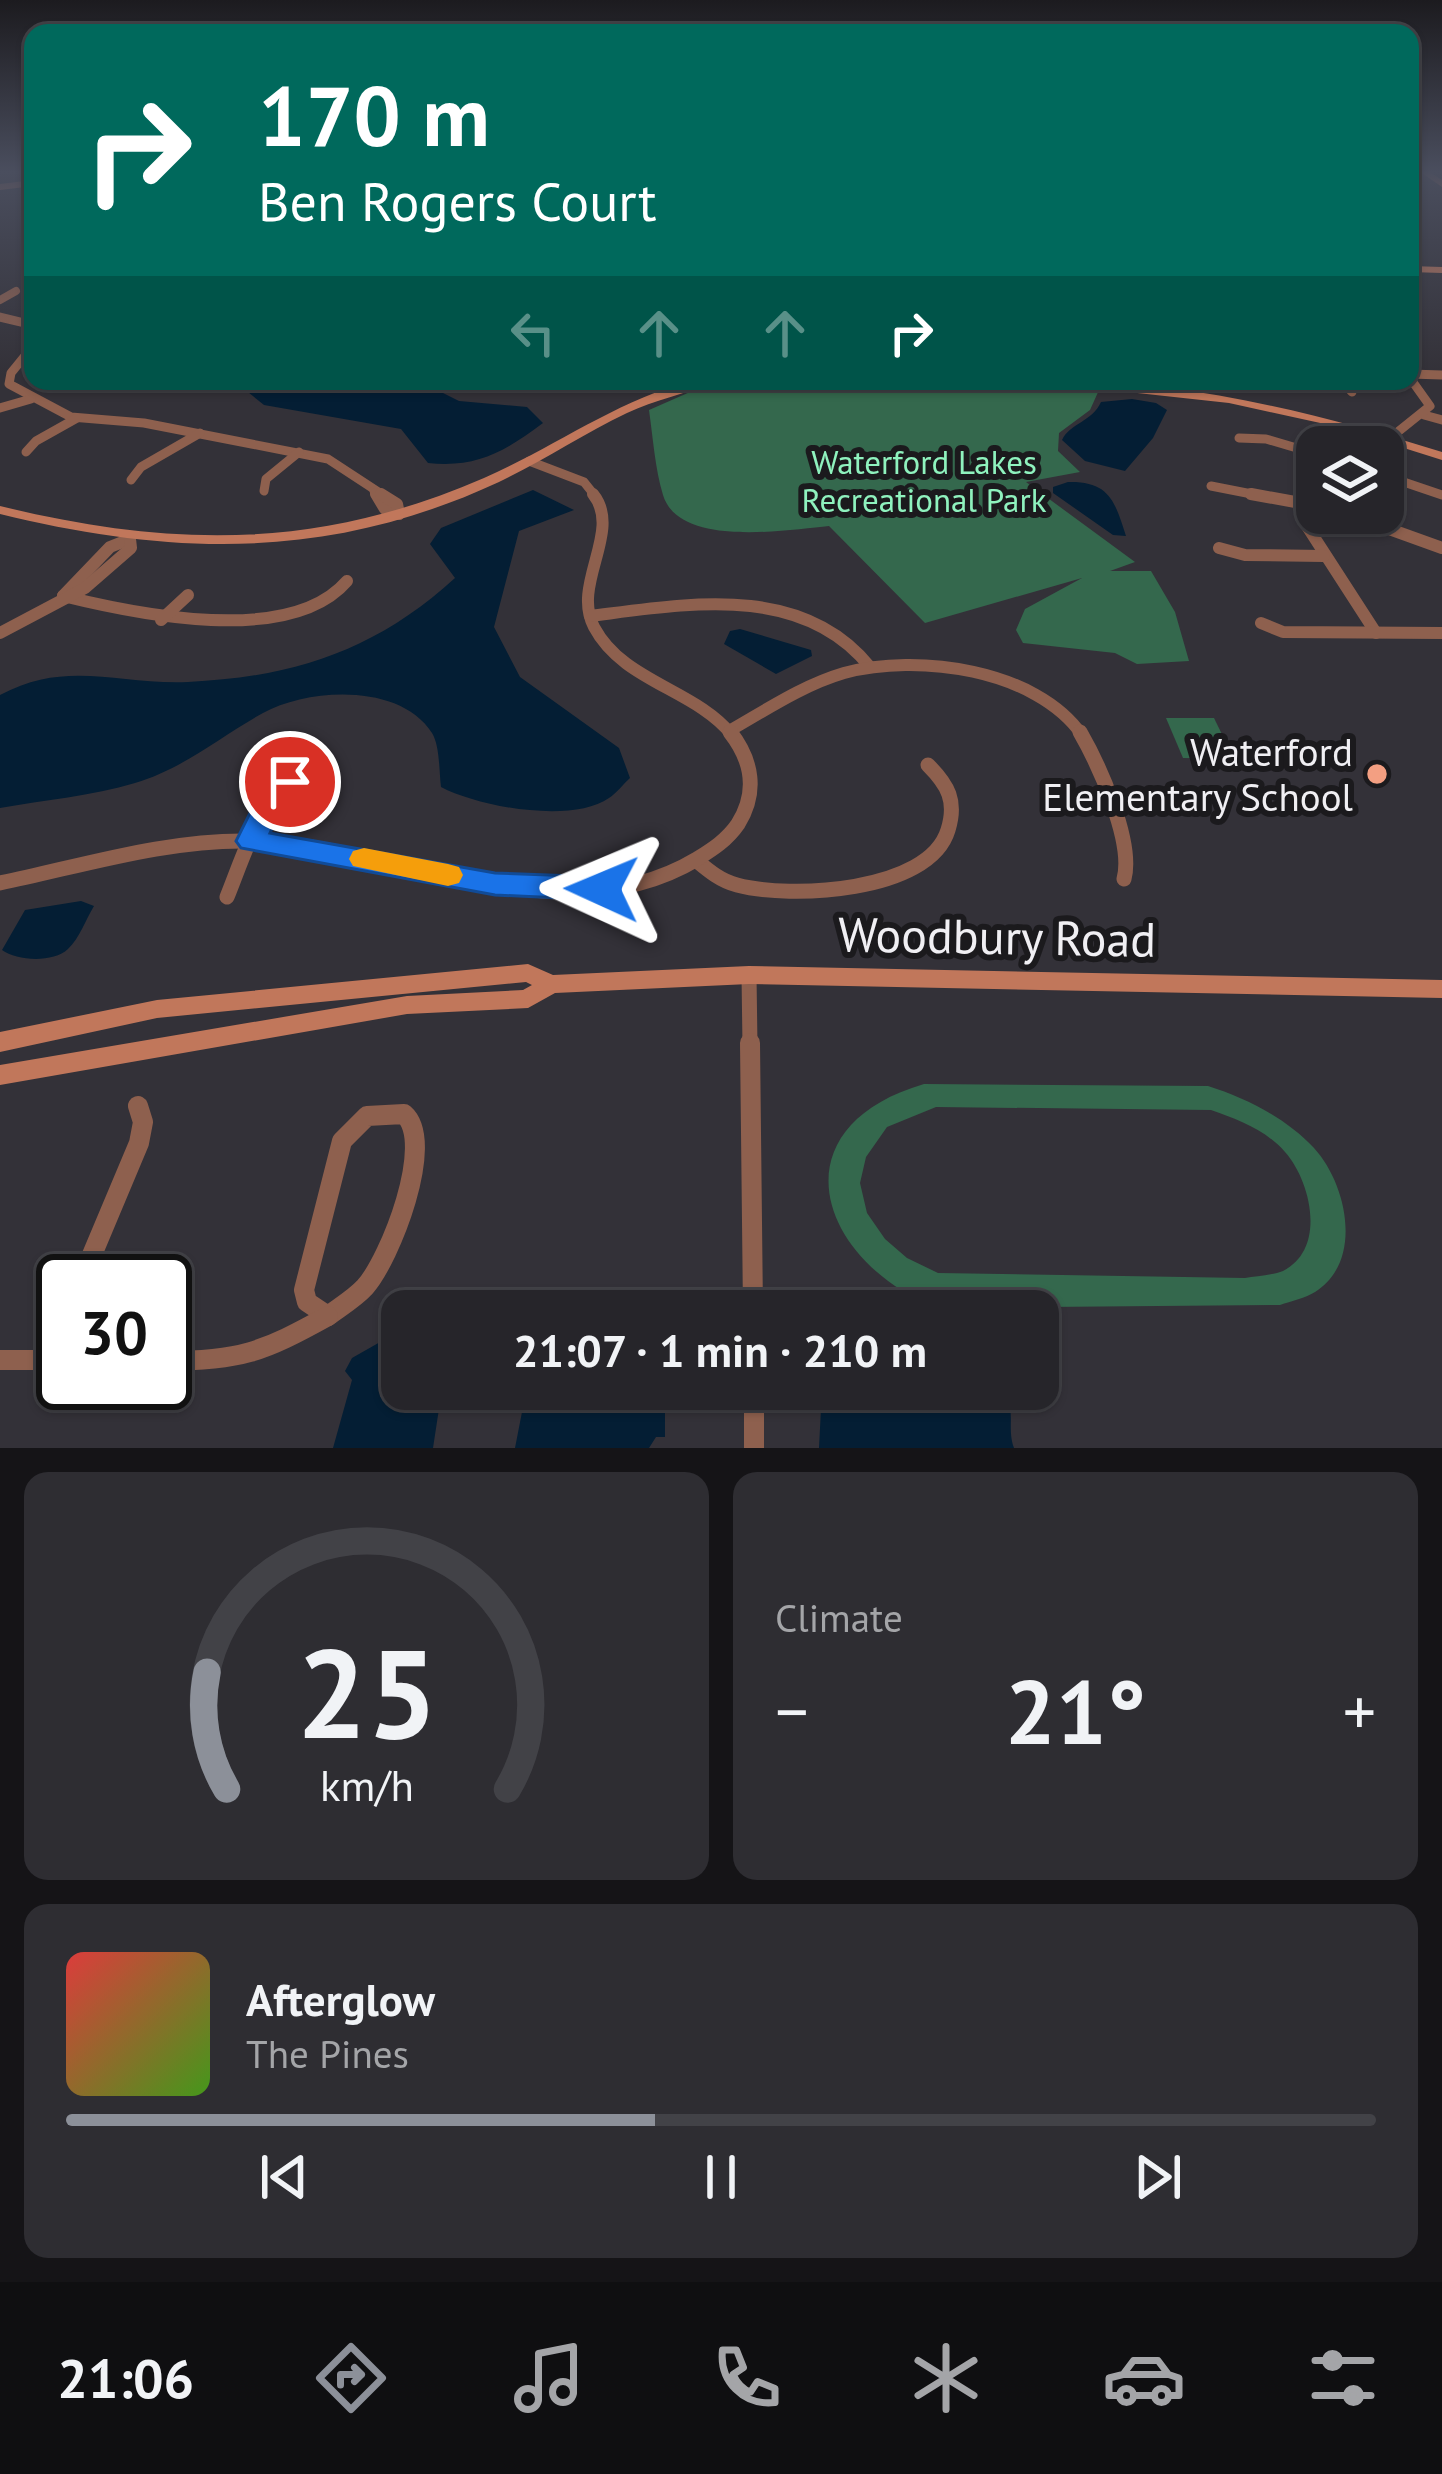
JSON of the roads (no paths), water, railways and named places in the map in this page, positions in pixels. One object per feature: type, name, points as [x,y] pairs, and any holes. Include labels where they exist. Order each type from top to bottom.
[{"type":"street","points":[[0,300],[16,291]]},
{"type":"street","points":[[24,356],[13,369],[9,384],[31,399],[77,418],[138,422],[342,464],[374,490],[385,509],[399,514]]},
{"type":"street","points":[[0,370],[13,369]]},
{"type":"street","points":[[0,510],[130,539],[275,539],[399,514],[529,461],[675,390]]},
{"type":"street","points":[[1151,390],[1229,398],[1325,426]]},
{"type":"street","points":[[1404,429],[1430,406],[1419,390]]},
{"type":"street","points":[[0,408],[31,399]]},
{"type":"street","points":[[1424,415],[1442,420]]},
{"type":"street","points":[[26,452],[36,441],[77,418]]},
{"type":"street","points":[[131,480],[141,467],[200,433]]},
{"type":"street","points":[[1239,438],[1266,439],[1296,448]]},
{"type":"street","points":[[1404,447],[1442,456]]},
{"type":"street","points":[[263,490],[266,478],[299,452]]},
{"type":"street","points":[[0,883],[252,841],[540,888],[621,887],[697,861],[729,836],[751,797],[746,755],[729,731],[616,653],[599,636],[590,616],[604,515],[592,491],[532,468],[529,461]]},
{"type":"street","points":[[1404,482],[1442,496]]},
{"type":"street","points":[[1211,486],[1296,499]]},
{"type":"street","points":[[1311,534],[1376,633]]},
{"type":"street","points":[[1403,534],[1442,548]]},
{"type":"street","points":[[0,633],[101,576],[131,548],[130,539]]},
{"type":"street","points":[[1219,548],[1245,556],[1324,556]]},
{"type":"street","points":[[63,596],[161,620],[222,623],[277,615],[329,598],[347,581]]},
{"type":"street","points":[[161,620],[188,596]]},
{"type":"street","points":[[590,616],[683,605],[756,607],[822,626],[854,645],[870,667]]},
{"type":"street","points":[[1261,623],[1283,632],[1442,633]]},
{"type":"street","points":[[729,731],[830,678],[870,667],[914,667],[986,677],[1029,692],[1060,711],[1083,737],[1128,856],[1124,879]]},
{"type":"street","points":[[697,861],[728,882],[758,888],[844,889],[890,880],[931,856],[951,823],[949,786],[928,765]]},
{"type":"street","points":[[227,897],[276,792],[317,773]]},
{"type":"street","name":"Woodbury Road","points":[[0,1042],[157,1009],[528,973],[550,984],[748,975],[1442,988]]},
{"type":"street","points":[[748,975],[753,1290]]},
{"type":"street","name":"Woodbury Road","points":[[0,1075],[407,1005],[528,999],[550,984]]},
{"type":"street","points":[[92,1254],[139,1143],[138,1106]]},
{"type":"street","points":[[192,1360],[242,1358],[282,1343],[328,1316],[367,1286],[390,1249],[418,1140],[412,1120],[404,1114],[367,1116],[342,1141],[304,1290],[308,1302],[328,1316]]},
{"type":"street","points":[[0,1360],[36,1360]]},
{"type":"street","points":[[754,1410],[754,1448]]},
{"type":"water","points":[[437,390],[459,401],[527,407],[543,423],[489,456],[461,463],[428,463],[401,429],[264,405],[248,392]]},
{"type":"water","points":[[1132,399],[1167,410],[1153,438],[1125,471],[1085,461],[1062,440],[1101,402]]},
{"type":"water","points":[[1068,482],[1093,485],[1109,496],[1126,536],[1113,535],[1053,493],[1053,487]]},
{"type":"water","points":[[533,490],[574,510],[519,531],[494,627],[520,677],[619,748],[630,778],[609,798],[593,806],[550,811],[501,806],[458,794],[441,787],[435,738],[417,717],[377,698],[328,695],[263,713],[153,777],[85,795],[0,808],[0,695],[24,684],[70,676],[163,682],[227,679],[332,655],[395,624],[455,578],[430,544],[441,528]]},
{"type":"water","points":[[740,629],[811,650],[812,656],[776,674],[724,644],[730,631]]},
{"type":"water","points":[[81,901],[94,906],[76,940],[61,954],[35,959],[2,950],[25,910]]},
{"type":"water","points":[[381,1342],[381,1410],[439,1410],[433,1448],[333,1448],[352,1380],[345,1371],[352,1358]]},
{"type":"water","points":[[665,1410],[665,1437],[656,1437],[649,1448],[515,1448],[522,1412]]},
{"type":"water","points":[[821,1410],[1010,1410],[1014,1448],[819,1448]]},
{"type":"place","name":"Waterford Elementary School","points":[[1377,774]]},
{"type":"park label","name":"Waterford Lakes Recreational Park","points":[[924,481]]}]
